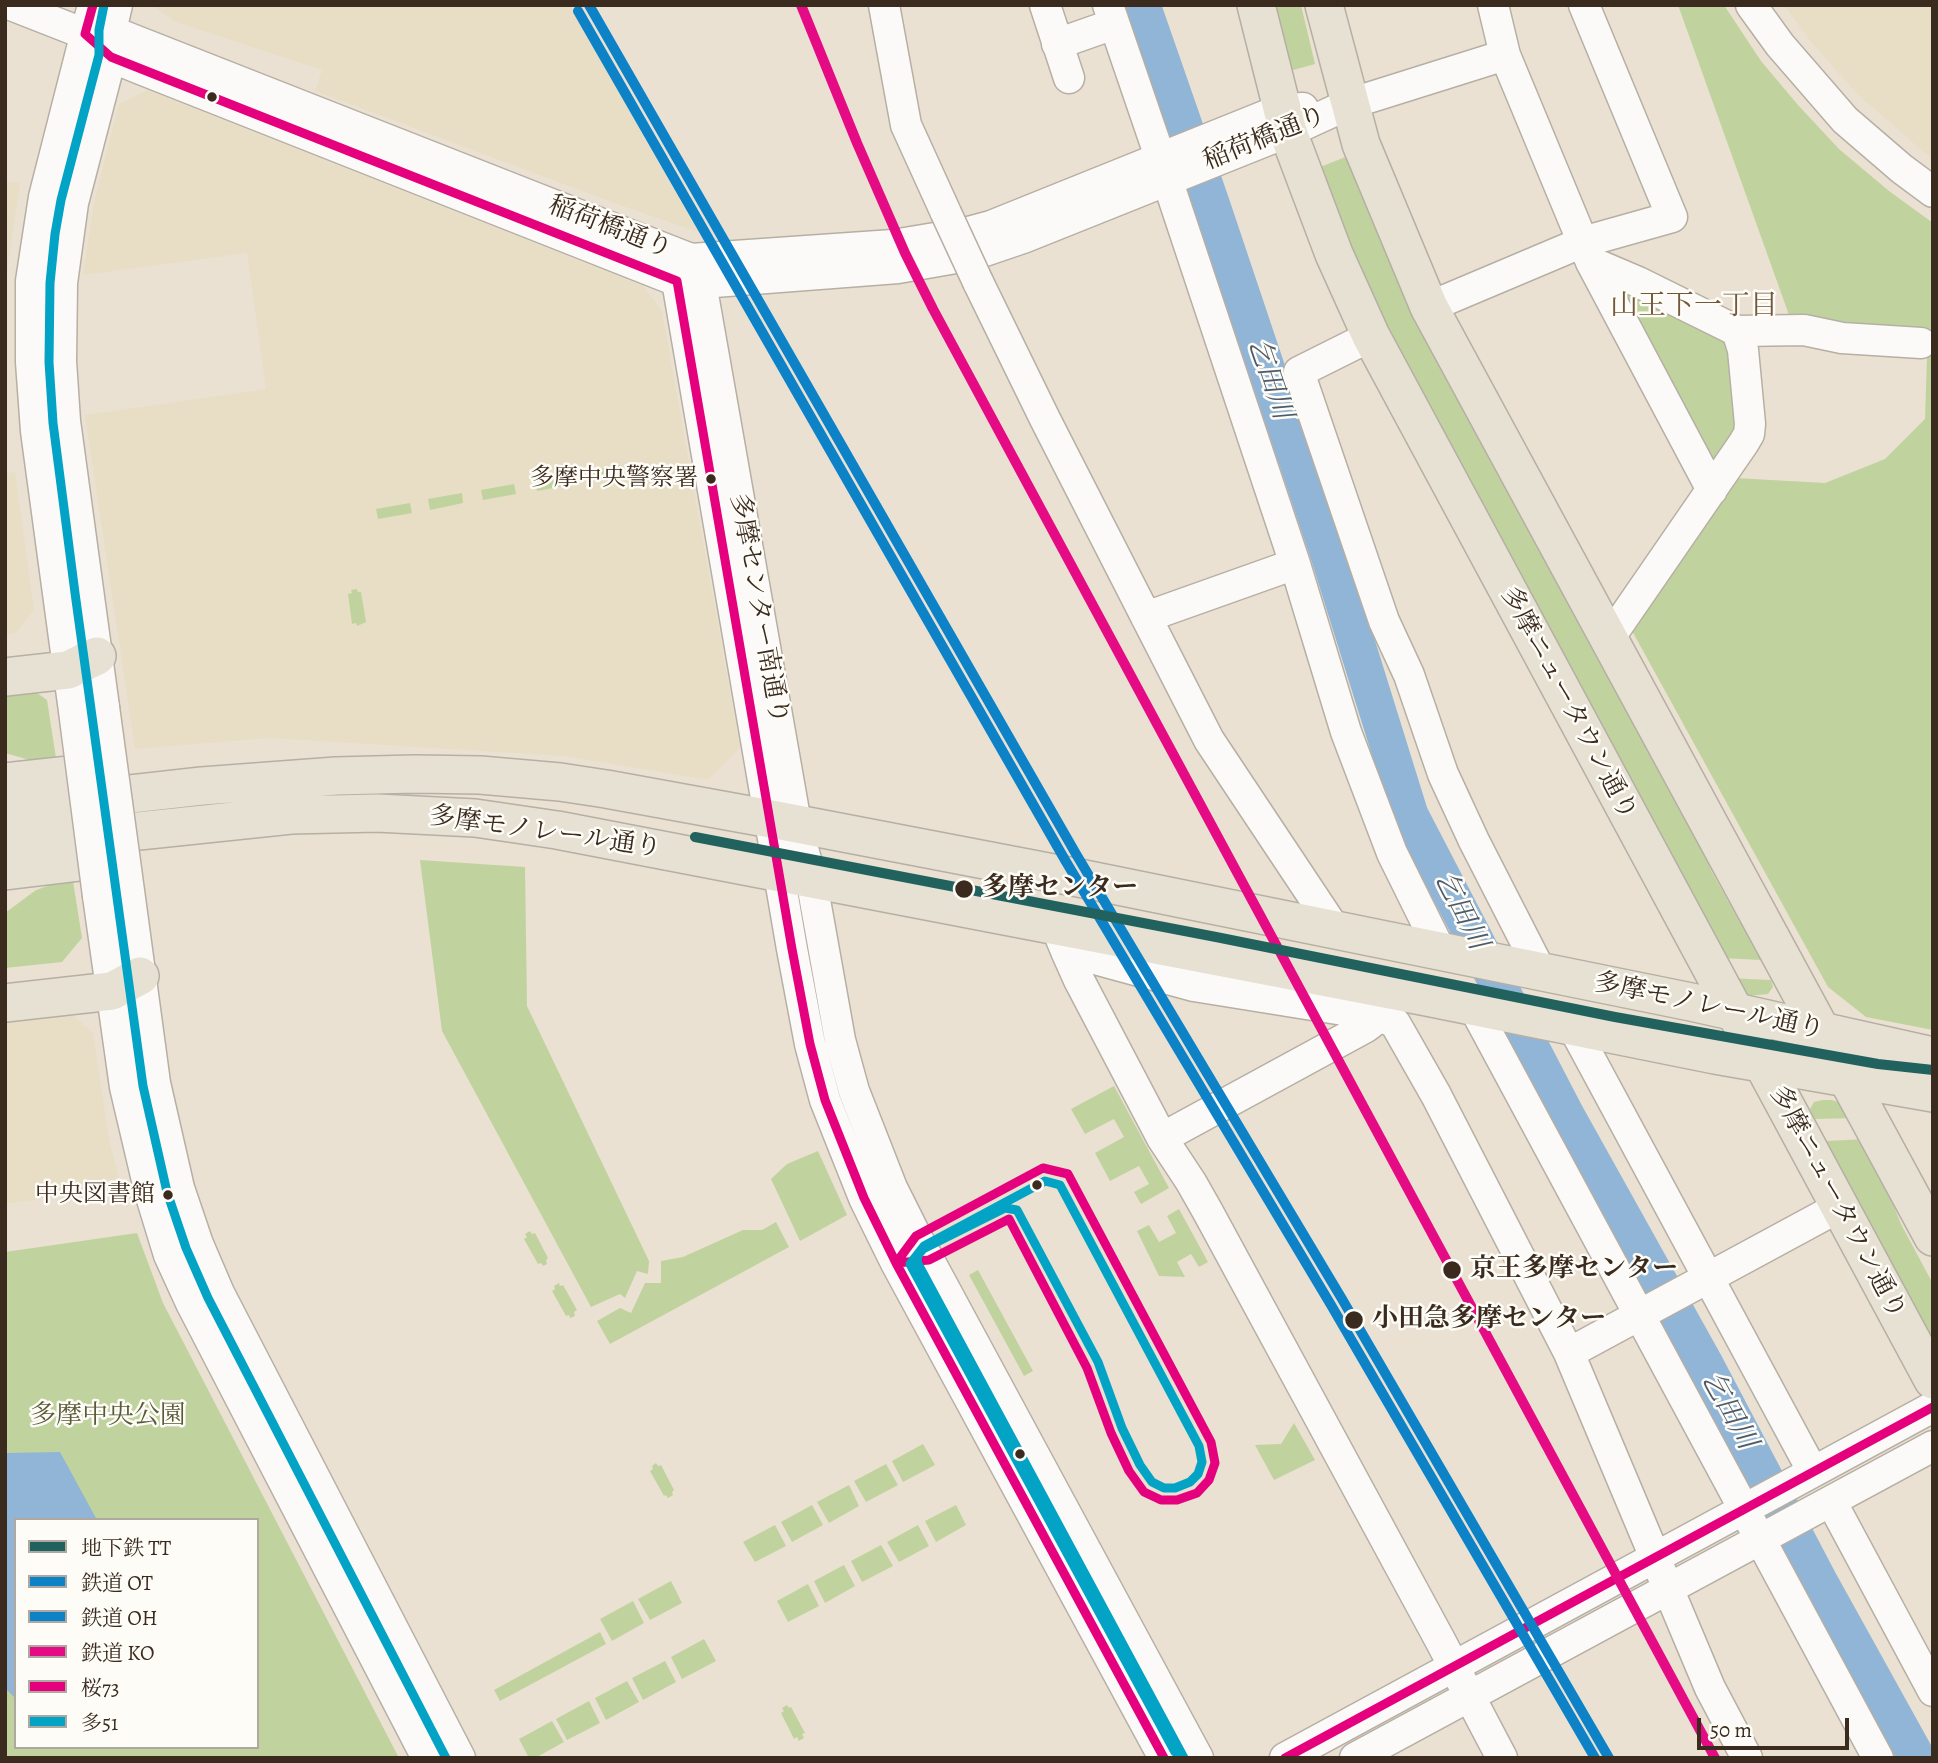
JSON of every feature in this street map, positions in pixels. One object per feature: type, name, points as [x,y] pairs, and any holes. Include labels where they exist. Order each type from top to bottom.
[{"type":"main road","name":"多摩ニュータウン通り","points":[[1256,5],[1285,120],[1334,254],[1371,336],[1933,1380]]},
{"type":"main road","points":[[1324,5],[1349,104],[1377,185],[1429,307],[1933,1237]]},
{"type":"main road","points":[[5,655],[77,658]]},
{"type":"main road","points":[[5,677],[77,658]]},
{"type":"main road","points":[[5,782],[198,762],[270,762],[336,776]]},
{"type":"main road","name":"多摩モノレール通り","points":[[5,808],[202,786],[336,776],[480,775],[560,782],[783,821],[1084,879],[1732,1011],[1933,1056]]},
{"type":"main road","points":[[5,871],[209,847],[336,813]]},
{"type":"main road","name":"多摩モノレール通り","points":[[5,845],[218,821],[336,813],[488,820],[556,830],[795,875],[1060,938],[1395,1004],[1482,1008],[1761,1064],[1933,1093]]},
{"type":"main road","points":[[5,981],[120,979]]},
{"type":"main road","points":[[5,1003],[120,979]]},
{"type":"street","name":"稲荷橋通り","points":[[11,5],[106,32],[690,274],[965,233],[1170,165],[1285,120],[1349,104],[1505,55]]},
{"type":"street","points":[[93,5],[106,32],[44,197],[31,281],[31,362],[36,431],[77,658],[74,711],[98,896],[120,979],[155,1083],[179,1188],[198,1244],[219,1293],[460,1758]]},
{"type":"street","points":[[884,5],[906,125],[978,282],[1209,740],[1336,931]]},
{"type":"street","points":[[1045,5],[1069,78]]},
{"type":"street","points":[[1493,5],[1505,55],[1587,252],[1712,490]]},
{"type":"street","points":[[1429,307],[1587,252],[1672,217],[1584,5]]},
{"type":"street","points":[[1751,5],[1780,45],[1845,120],[1933,192]]},
{"type":"street","points":[[1057,44],[1111,15],[1170,165],[1346,732],[1392,853],[1451,954]]},
{"type":"street","points":[[1587,252],[1737,331],[1804,330],[1842,338],[1922,343]]},
{"type":"street","name":"多摩センター南通り","points":[[690,274],[783,821],[846,1065],[865,1124],[892,1188],[1198,1758]]},
{"type":"street","points":[[1608,640],[1749,435],[1743,350],[1737,331]]},
{"type":"street","points":[[1371,336],[1299,372],[1384,621],[1409,675],[1443,774],[1534,970]]},
{"type":"street","points":[[1146,617],[1295,564]]},
{"type":"street","points":[[77,658],[104,707],[128,891],[120,979],[125,1087],[136,1138],[169,1255],[191,1303],[427,1758]]},
{"type":"street","name":"多摩センター南通り","points":[[795,875],[792,949],[817,1072],[837,1133],[864,1198],[906,1282],[1164,1758]]},
{"type":"street","points":[[1060,938],[1161,1138],[1202,1202],[1502,1758]]},
{"type":"street","points":[[1161,1138],[1366,1027],[1395,1004]]},
{"type":"street","points":[[1395,1004],[1395,1023],[1535,1284],[1569,1353],[1710,1688],[1747,1758]]},
{"type":"street","points":[[1482,1008],[1769,1534],[1878,1758]]},
{"type":"street","points":[[1564,1025],[1806,1476]]},
{"type":"street","points":[[1569,1353],[1839,1207]]},
{"type":"street","points":[[1285,1758],[1933,1407]]},
{"type":"street","points":[[1355,1758],[1933,1446]]},
{"type":"street","points":[[1823,1505],[1933,1691]]},
{"type":"shaded area","points":[[151,5],[569,5],[698,232],[315,91],[322,70],[176,22]]},
{"type":"shaded area","points":[[1784,5],[1933,5],[1933,160],[1857,94],[1812,43]]},
{"type":"shaded area","points":[[147,90],[643,286],[662,311],[740,748],[708,780],[564,756],[269,738],[135,749],[85,415],[266,389],[247,253],[83,275],[94,203],[119,104]]},
{"type":"shaded area","points":[[5,181],[20,183],[6,279],[5,354]]},
{"type":"shaded area","points":[[15,472],[34,610],[16,633],[5,635],[5,473]]},
{"type":"shaded area","points":[[69,1012],[93,1033],[109,1139],[121,1187],[5,1204],[5,1019]]},
{"type":"green space","points":[[1270,5],[1301,5],[1315,64],[1286,72]]},
{"type":"green space","points":[[1678,5],[1724,5],[1761,61],[1839,149],[1933,223],[1933,1030],[1866,1017],[1828,987],[1631,629],[1735,478],[1825,483],[1885,459],[1925,419],[1927,358],[1921,331],[1789,315]]},
{"type":"green space","points":[[1353,154],[1676,786],[1712,872],[1761,960],[1721,958],[1381,329],[1315,169]]},
{"type":"green space","points":[[1631,289],[1723,335],[1732,349],[1740,423],[1721,460],[1706,459],[1623,298]]},
{"type":"green space","points":[[621,465],[623,475],[590,481],[588,471]]},
{"type":"green space","points":[[568,475],[570,485],[537,491],[535,481]]},
{"type":"green space","points":[[514,484],[516,494],[483,500],[481,490]]},
{"type":"green space","points":[[462,493],[463,503],[430,510],[428,499]]},
{"type":"green space","points":[[410,503],[412,513],[378,519],[376,509]]},
{"type":"green space","points":[[357,589],[361,592],[366,622],[357,626],[356,623],[352,624],[348,594]]},
{"type":"green space","points":[[24,684],[47,700],[56,758],[33,761],[5,753],[5,686]]},
{"type":"green space","points":[[420,860],[525,867],[527,1006],[649,1261],[648,1274],[637,1271],[625,1298],[620,1294],[591,1307],[442,1031]]},
{"type":"green space","points":[[73,881],[82,938],[62,962],[5,968],[5,913],[36,890],[59,882]]},
{"type":"green space","points":[[1727,978],[1771,980],[1773,987],[1768,994],[1748,996],[1736,989]]},
{"type":"green space","points":[[1114,1086],[1169,1188],[1141,1204],[1134,1192],[1149,1184],[1139,1166],[1110,1181],[1095,1153],[1124,1137],[1114,1119],[1085,1134],[1071,1109]]},
{"type":"green space","points":[[1823,1100],[1841,1103],[1856,1118],[1815,1119],[1810,1109],[1814,1102]]},
{"type":"green space","points":[[1867,1139],[1901,1224],[1933,1284],[1933,1339],[1926,1343],[1894,1286],[1876,1233],[1826,1141]]},
{"type":"green space","points":[[818,1151],[847,1215],[800,1241],[771,1179],[787,1164]]},
{"type":"green space","points":[[1179,1209],[1208,1262],[1199,1267],[1191,1254],[1177,1262],[1185,1277],[1159,1276],[1137,1231],[1149,1225],[1159,1242],[1176,1233],[1167,1216]]},
{"type":"green space","points":[[776,1222],[789,1247],[610,1344],[597,1321],[620,1308],[631,1313],[645,1283],[661,1283],[661,1261],[683,1257],[743,1230],[762,1230]]},
{"type":"green space","points":[[530,1231],[535,1233],[548,1258],[547,1264],[543,1266],[538,1264],[524,1239],[527,1237],[525,1234]]},
{"type":"green space","name":"多摩中央公園","points":[[137,1233],[163,1303],[399,1758],[5,1758],[5,1252]]},
{"type":"green space","points":[[978,1270],[1033,1371],[1024,1376],[969,1275]]},
{"type":"green space","points":[[559,1283],[560,1286],[563,1285],[577,1310],[574,1312],[575,1316],[570,1318],[569,1315],[566,1316],[552,1291]]},
{"type":"green space","points":[[1294,1423],[1315,1460],[1274,1480],[1255,1445],[1281,1444]]},
{"type":"green space","points":[[923,1444],[935,1465],[903,1482],[892,1461]]},
{"type":"green space","points":[[656,1463],[661,1465],[674,1490],[673,1495],[668,1498],[664,1496],[650,1471]]},
{"type":"green space","points":[[886,1464],[898,1485],[866,1502],[854,1481]]},
{"type":"green space","points":[[849,1485],[859,1506],[829,1523],[817,1502]]},
{"type":"green space","points":[[812,1505],[823,1525],[792,1542],[781,1522]]},
{"type":"green space","points":[[956,1505],[966,1525],[936,1542],[925,1521]]},
{"type":"green space","points":[[775,1525],[786,1546],[755,1562],[743,1542]]},
{"type":"green space","points":[[918,1525],[929,1546],[899,1562],[887,1542]]},
{"type":"green space","points":[[881,1545],[893,1566],[862,1582],[851,1561]]},
{"type":"green space","points":[[844,1565],[855,1586],[825,1603],[814,1581]]},
{"type":"green space","points":[[671,1581],[682,1603],[650,1620],[638,1599]]},
{"type":"green space","points":[[808,1584],[819,1606],[788,1622],[777,1601]]},
{"type":"green space","points":[[633,1601],[644,1623],[612,1641],[600,1619]]},
{"type":"green space","points":[[600,1632],[606,1644],[500,1701],[494,1690]]},
{"type":"green space","points":[[704,1639],[716,1661],[682,1679],[671,1657]]},
{"type":"green space","points":[[665,1661],[676,1682],[643,1700],[632,1678]]},
{"type":"green space","points":[[627,1681],[639,1702],[606,1720],[595,1698]]},
{"type":"green space","points":[[589,1701],[600,1723],[567,1740],[556,1719]]},
{"type":"green space","points":[[787,1705],[791,1707],[805,1733],[802,1734],[804,1738],[799,1741],[797,1737],[794,1739],[781,1713],[784,1711],[782,1708]]},
{"type":"green space","points":[[552,1721],[564,1742],[535,1758],[529,1758],[519,1739]]},
{"type":"water","points":[[60,1452],[96,1518],[14,1518],[14,1697],[5,1688],[5,1453]]},
{"type":"waterway","name":"乞田川","points":[[1142,5],[1329,555],[1410,815],[1566,1115],[1706,1366],[1820,1583],[1917,1758]]},
{"type":"metro line","name":"TT","points":[[695,837],[1615,1017],[1878,1064],[1933,1070]]},
{"type":"rail line","name":"OT","points":[[589,5],[1076,854],[1342,1299],[1609,1758]]},
{"type":"rail line","name":"KO","points":[[801,5],[857,143],[905,253],[933,309],[1715,1758]]},
{"type":"rail line","name":"OH","points":[[578,11],[1065,860],[1331,1305],[1595,1758]]},
{"type":"transit line","name":"桜73","points":[[93,5],[85,34],[111,57],[677,281],[792,949],[810,1044],[825,1100],[864,1198],[896,1263],[1164,1758]]},
{"type":"transit line","name":"多51","points":[[104,5],[99,30],[99,55],[61,200],[55,234],[50,283],[49,362],[53,423],[75,593],[143,1086],[167,1192],[186,1248],[208,1298],[446,1758]]},
{"type":"transit line","name":"桜73","points":[[1043,1168],[1068,1174],[1211,1442],[1215,1463],[1209,1480],[1197,1493],[1177,1500],[1161,1500],[1144,1492],[1129,1471],[1111,1433],[1087,1368],[1009,1219],[929,1260],[896,1263],[916,1236],[1043,1168]]},
{"type":"transit line","name":"多51","points":[[1175,1752],[910,1264],[924,1246],[1045,1181],[1060,1185],[1199,1446],[1202,1462],[1198,1474],[1190,1482],[1175,1488],[1164,1488],[1152,1482],[1140,1465],[1122,1428],[1098,1362],[1017,1210],[1005,1208],[923,1249],[917,1262],[1184,1758]]},
{"type":"transit line","name":"桜73","points":[[1285,1758],[1933,1407]]},
{"type":"place","name":"多摩中央警察署","points":[[711,479]]},
{"type":"place","name":"多摩センター","points":[[964,889]]},
{"type":"place","name":"中央図書館","points":[[168,1195]]},
{"type":"place","name":"京王多摩センター","points":[[1452,1270]]},
{"type":"place","name":"小田急多摩センター","points":[[1354,1320]]},
{"type":"district","name":"山王下一丁目","points":[[1694,307]]}]
